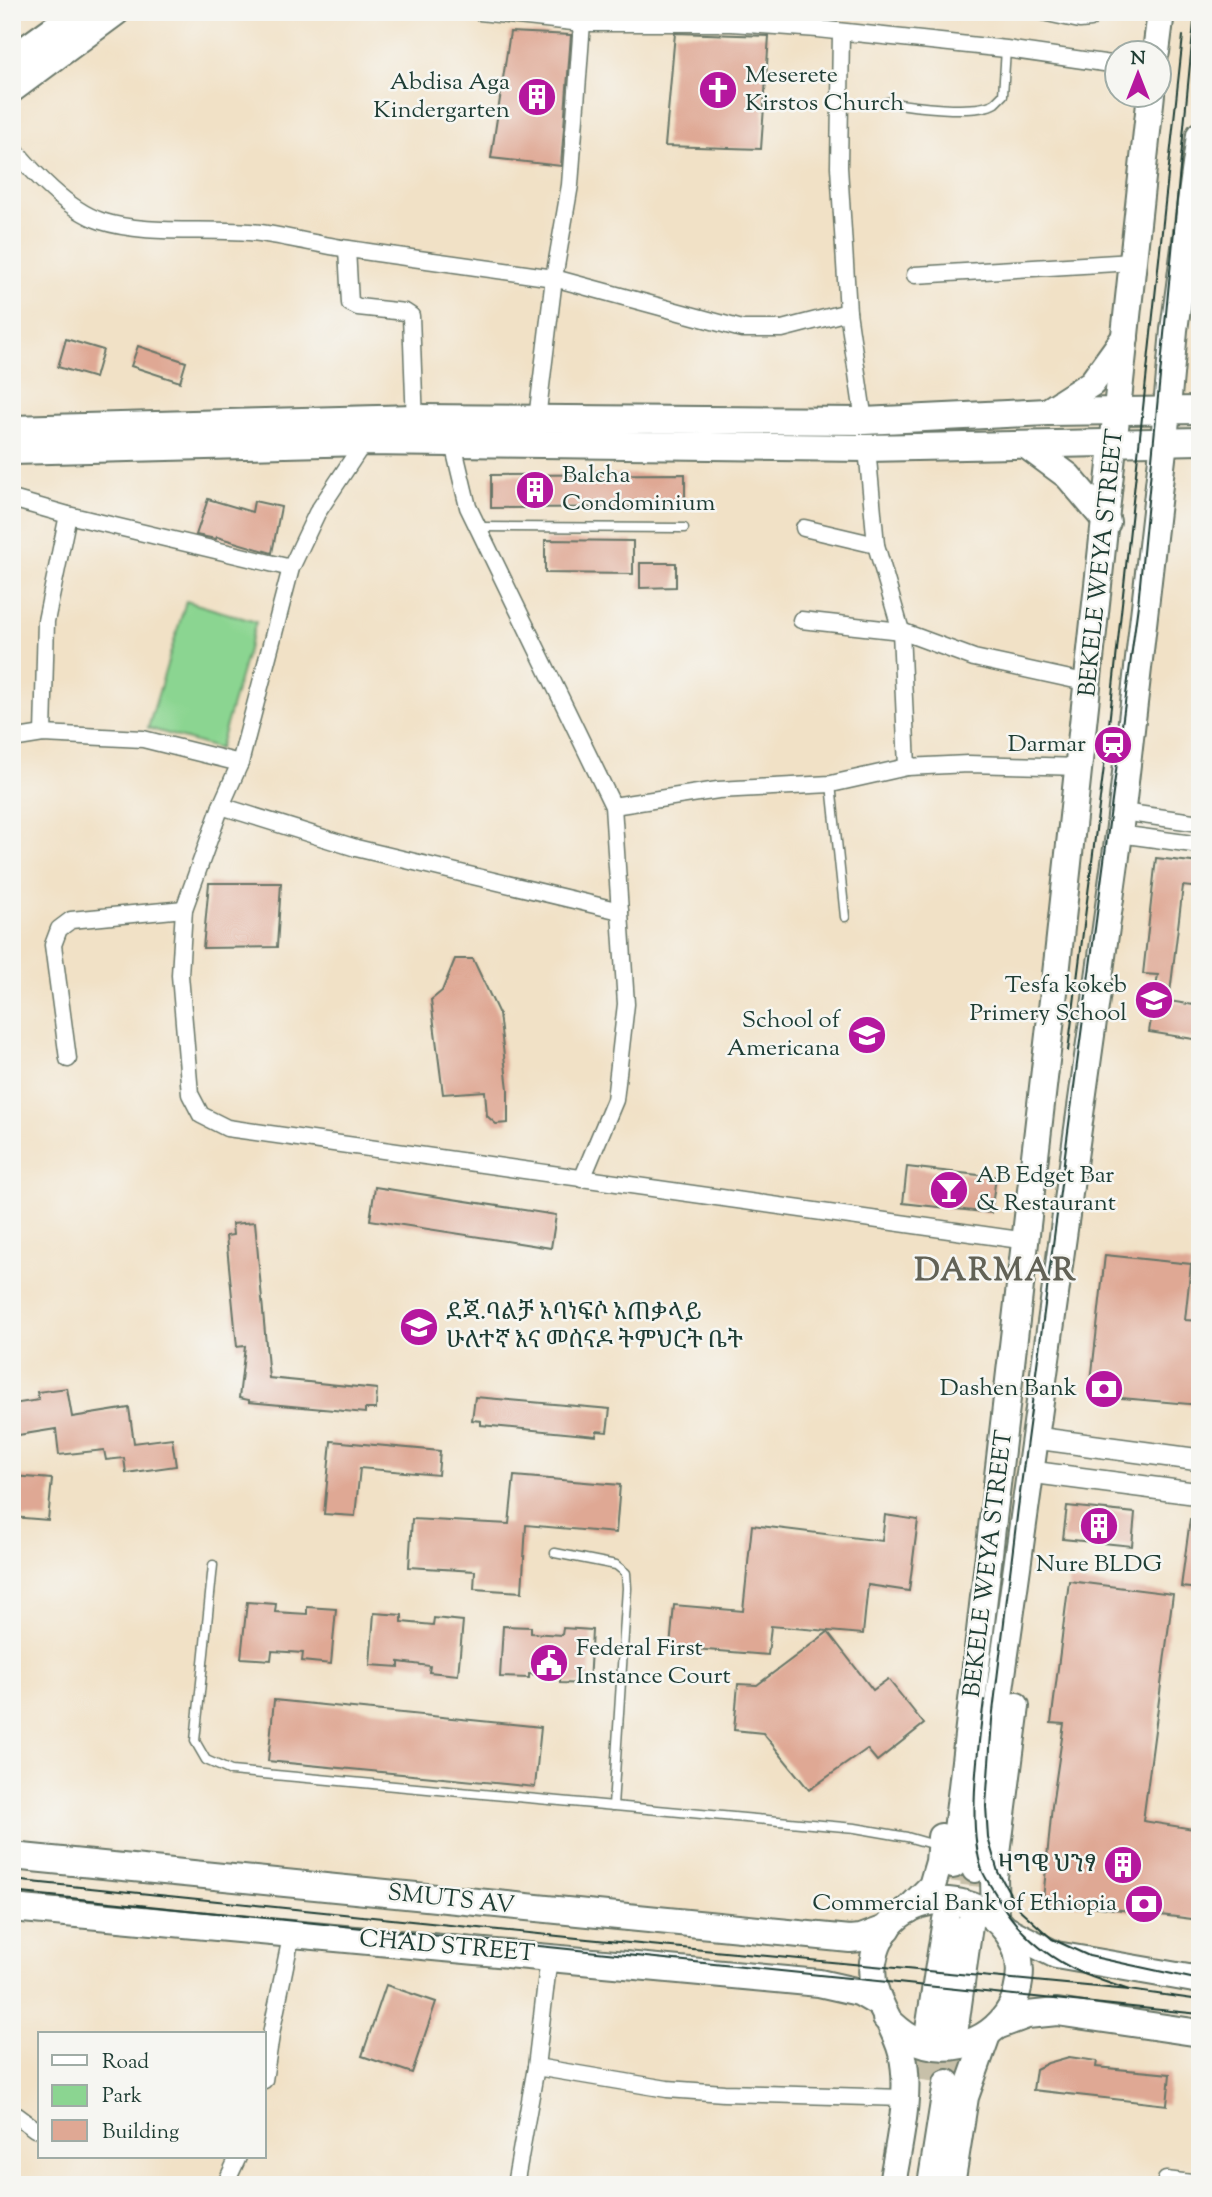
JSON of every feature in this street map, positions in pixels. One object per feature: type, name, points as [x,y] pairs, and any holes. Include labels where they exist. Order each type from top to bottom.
[{"type":"main road","points":[[12,59],[77,12]]},
{"type":"main road","points":[[12,89],[116,12]]},
{"type":"main road","points":[[1158,38],[1161,12]]},
{"type":"main road","name":"BEKELE WEYA STREET","points":[[956,1861],[948,1754],[983,1487],[1006,1340],[1021,1296],[1107,522],[1150,108]]},
{"type":"main road","name":"BEKELE WEYA STREET","points":[[956,1861],[1027,1499],[1036,1438],[1121,823],[1174,330],[1198,173],[1200,135]]},
{"type":"main road","points":[[1047,412],[1092,383],[1126,335]]},
{"type":"main road","points":[[12,429],[414,431],[537,419],[864,421],[1047,412],[1200,410]]},
{"type":"main road","points":[[12,451],[364,431]]},
{"type":"main road","points":[[414,431],[453,444],[867,448],[1200,441]]},
{"type":"main road","points":[[1026,445],[1068,477],[1107,522]]},
{"type":"main road","points":[[951,2185],[965,2096],[992,2030],[1014,2002],[1019,1978],[1016,1952],[1000,1924],[994,1877],[1026,1626],[1027,1499]]},
{"type":"main road","name":"SMUTS AV","points":[[12,1856],[850,1939],[861,1938],[897,1920]]},
{"type":"main road","points":[[931,2185],[924,2087],[905,2071],[902,2051],[873,1987],[873,1962],[881,1938],[932,1886],[939,1862],[956,1861]]},
{"type":"main road","points":[[897,1920],[931,1902],[951,1901],[972,1905],[1056,1955],[1200,1980]]},
{"type":"main road","name":"CHAD STREET","points":[[12,1908],[819,1983],[859,1992],[882,2010]]},
{"type":"main road","points":[[942,2032],[958,1922]]},
{"type":"main road","points":[[882,2010],[911,2039],[947,2048],[959,2046],[1027,2015],[1057,2012],[1200,2034]]},
{"type":"main road","points":[[891,2185],[924,2087]]},
{"type":"main road","points":[[906,2185],[924,2087]]},
{"type":"street","points":[[480,12],[582,23],[632,18],[818,29],[1006,49],[1104,63]]},
{"type":"street","points":[[818,29],[819,12]]},
{"type":"street","points":[[537,419],[554,278],[570,186],[582,23]]},
{"type":"street","points":[[841,32],[839,167],[848,312],[864,421]]},
{"type":"street","points":[[12,146],[24,163],[72,206],[101,221],[143,228],[259,233],[347,249],[554,278],[742,329],[782,329],[848,312]]},
{"type":"street","points":[[347,249],[350,303],[358,307],[405,312],[411,316],[414,431]]},
{"type":"street","points":[[915,275],[1133,262]]},
{"type":"street","points":[[364,431],[317,513],[291,568],[240,763],[221,806],[184,909],[180,975],[190,1094],[201,1115],[227,1128],[1027,1241]]},
{"type":"street","points":[[453,444],[468,507],[613,806],[626,1004],[615,1100],[582,1179]]},
{"type":"street","points":[[867,448],[876,545],[901,631],[907,767]]},
{"type":"street","points":[[12,499],[291,568]]},
{"type":"street","points":[[43,734],[46,621],[68,515]]},
{"type":"street","points":[[804,528],[876,545]]},
{"type":"street","points":[[801,620],[901,631],[974,658],[1089,683]]},
{"type":"street","points":[[12,739],[43,734],[143,739],[240,763]]},
{"type":"street","points":[[613,806],[718,790],[831,784],[907,767],[968,764],[1080,767]]},
{"type":"street","points":[[221,806],[356,848],[620,911]]},
{"type":"street","points":[[1121,823],[1200,823]]},
{"type":"street","points":[[1121,823],[1200,845]]},
{"type":"street","points":[[68,1059],[52,945],[60,929],[71,920],[184,909]]},
{"type":"street","points":[[1036,1438],[1200,1460]]},
{"type":"street","points":[[1031,1472],[1200,1494]]},
{"type":"street","points":[[266,2067],[292,1932]]},
{"type":"street","points":[[515,2185],[536,2067],[549,1957]]},
{"type":"street","points":[[536,2067],[667,2089],[724,2093],[924,2087]]},
{"type":"street","points":[[12,2112],[35,2129]]},
{"type":"street","points":[[225,2185],[238,2158]]},
{"type":"street","points":[[1166,2180],[1200,2184]]},
{"type":"lane","points":[[1024,12],[1080,24],[1091,23],[1096,12]]},
{"type":"lane","points":[[887,102],[922,108],[963,108],[993,104],[1003,95],[1006,49]]},
{"type":"lane","points":[[478,527],[684,528]]},
{"type":"lane","points":[[831,784],[845,917]]},
{"type":"lane","points":[[555,1553],[616,1565],[625,1573],[627,1588],[612,1806]]},
{"type":"lane","points":[[212,1565],[195,1741],[206,1760],[231,1771],[855,1828],[907,1837],[956,1861]]},
{"type":"green space","points":[[186,601],[256,622],[219,749],[148,728]]},
{"type":"building","name":"Abdisa Aga Kindergarten","points":[[510,32],[571,35],[561,166],[491,158]]},
{"type":"building","name":"Meserete Kirstos Church","points":[[675,33],[769,36],[761,149],[665,146]]},
{"type":"building","points":[[66,339],[103,350],[95,378],[58,367]]},
{"type":"building","points":[[138,346],[186,362],[180,382],[131,366]]},
{"type":"building","points":[[685,474],[685,507],[491,508],[491,475]]},
{"type":"building","points":[[208,499],[252,512],[254,501],[281,507],[272,553],[217,537],[196,535]]},
{"type":"building","name":"Balcha Condominium","points":[[545,540],[633,541],[633,574],[545,573]]},
{"type":"building","points":[[640,563],[676,563],[676,587],[640,588]]},
{"type":"building","points":[[1156,858],[1200,863],[1200,888],[1183,886],[1169,1001],[1200,1006],[1200,1040],[1149,1032],[1158,975],[1143,974]]},
{"type":"building","points":[[209,883],[281,883],[277,947],[203,948]]},
{"type":"building","points":[[455,959],[473,959],[499,1014],[508,1089],[508,1123],[496,1124],[487,1116],[485,1091],[443,1094],[431,1000],[442,991]]},
{"type":"building","name":"AB Edget Bar & Restaurant","points":[[907,1167],[996,1177],[991,1213],[903,1203]]},
{"type":"building","points":[[375,1187],[556,1215],[551,1248],[370,1220]]},
{"type":"building","points":[[255,1222],[269,1378],[377,1389],[376,1409],[365,1409],[365,1413],[249,1402],[239,1398],[245,1346],[237,1347],[226,1236],[233,1235],[232,1224]]},
{"type":"building","name":"Dashen Bank","points":[[1105,1255],[1191,1264],[1185,1320],[1200,1321],[1200,1405],[1110,1397],[1098,1393],[1093,1387],[1091,1382]]},
{"type":"building","points":[[67,1388],[72,1417],[129,1408],[134,1443],[172,1438],[176,1466],[126,1473],[124,1458],[106,1460],[104,1450],[59,1455],[56,1429],[12,1436],[12,1404],[39,1400],[37,1392]]},
{"type":"building","points":[[475,1397],[610,1409],[607,1432],[597,1431],[596,1436],[481,1425],[481,1421],[472,1420]]},
{"type":"building","points":[[331,1441],[440,1451],[438,1475],[360,1468],[355,1516],[324,1514]]},
{"type":"building","points":[[12,1476],[52,1479],[48,1520],[12,1517]]},
{"type":"building","points":[[514,1476],[620,1485],[616,1533],[526,1525],[522,1592],[474,1589],[475,1571],[409,1567],[412,1519],[509,1524]]},
{"type":"building","name":"Nure BLDG","points":[[1067,1506],[1135,1513],[1132,1546],[1063,1539]]},
{"type":"building","points":[[885,1515],[918,1520],[909,1591],[868,1585],[863,1634],[771,1626],[768,1655],[670,1647],[674,1605],[743,1611],[752,1525],[882,1541]]},
{"type":"building","points":[[1190,1519],[1200,1519],[1200,1589],[1181,1587]]},
{"type":"building","points":[[1069,1581],[1173,1594],[1143,1821],[1200,1830],[1200,1920],[1043,1900],[1052,1806],[1064,1724],[1051,1723]]},
{"type":"building","points":[[247,1602],[276,1604],[275,1612],[307,1614],[307,1607],[336,1609],[331,1664],[302,1661],[303,1653],[272,1651],[271,1660],[241,1658]]},
{"type":"building","points":[[374,1613],[402,1615],[402,1622],[433,1625],[434,1618],[463,1621],[458,1675],[429,1672],[430,1666],[399,1662],[399,1667],[370,1665]]},
{"type":"building","points":[[503,1626],[531,1627],[531,1633],[562,1635],[563,1628],[592,1630],[589,1684],[560,1683],[560,1676],[529,1674],[529,1678],[500,1677]]},
{"type":"building","points":[[828,1632],[873,1690],[888,1679],[924,1724],[877,1761],[867,1749],[809,1790],[763,1733],[734,1730],[738,1684],[757,1685]]},
{"type":"building","points":[[274,1700],[541,1727],[535,1787],[268,1761]]},
{"type":"building","points":[[386,1985],[436,2002],[412,2073],[362,2056]]},
{"type":"building","points":[[1069,2057],[1097,2061],[1096,2067],[1170,2074],[1167,2105],[1033,2090],[1036,2069]]},
{"type":"tunnel","points":[[946,1920],[953,1865]]},
{"type":"tunnel","points":[[969,1925],[975,1869]]},
{"type":"tunnel","points":[[922,2080],[929,2030]]},
{"type":"tunnel","points":[[947,2083],[954,2034]]},
{"type":"tram line","points":[[1195,12],[1138,605],[1018,1508],[992,1720],[986,1806],[988,1838],[998,1872],[1018,1908],[1052,1939],[1089,1956],[1200,1980]]},
{"type":"tram line","points":[[1068,1051],[1107,743],[1183,36]]},
{"type":"tram line","points":[[984,1700],[974,1809],[982,1870],[1012,1919],[1044,1951],[1084,1974],[1129,1990]]},
{"type":"tram line","points":[[12,1880],[587,1939],[1129,1990],[1200,2000]]},
{"type":"tram line","points":[[12,1892],[1200,2014]]},
{"type":"place","name":"Meserete Kirstos Church","points":[[718,90]]},
{"type":"place","name":"Abdisa Aga Kindergarten","points":[[537,97]]},
{"type":"place","name":"Balcha Condominium","points":[[535,490]]},
{"type":"place","name":"Darmar","points":[[1113,745]]},
{"type":"place","name":"Tesfa kokeb Primery School","points":[[1154,1000]]},
{"type":"place","name":"School of Americana","points":[[867,1035]]},
{"type":"place","name":"AB Edget Bar & Restaurant","points":[[949,1190]]},
{"type":"place","name":"ደጃ.ባልቻ አባነፍሶ አጠቃላይ ሁለተኛ እና መሰናዶ ትምህርት ቤት","points":[[419,1327]]},
{"type":"place","name":"Dashen Bank","points":[[1104,1389]]},
{"type":"place","name":"Nure BLDG","points":[[1099,1526]]},
{"type":"place","name":"Federal First Instance Court","points":[[549,1663]]},
{"type":"place","name":"ዛግዌ ህንፃ","points":[[1123,1865]]},
{"type":"place","name":"Commercial Bank of Ethiopia","points":[[1144,1904]]},
{"type":"district","name":"DARMAR","points":[[996,1272]]}]
